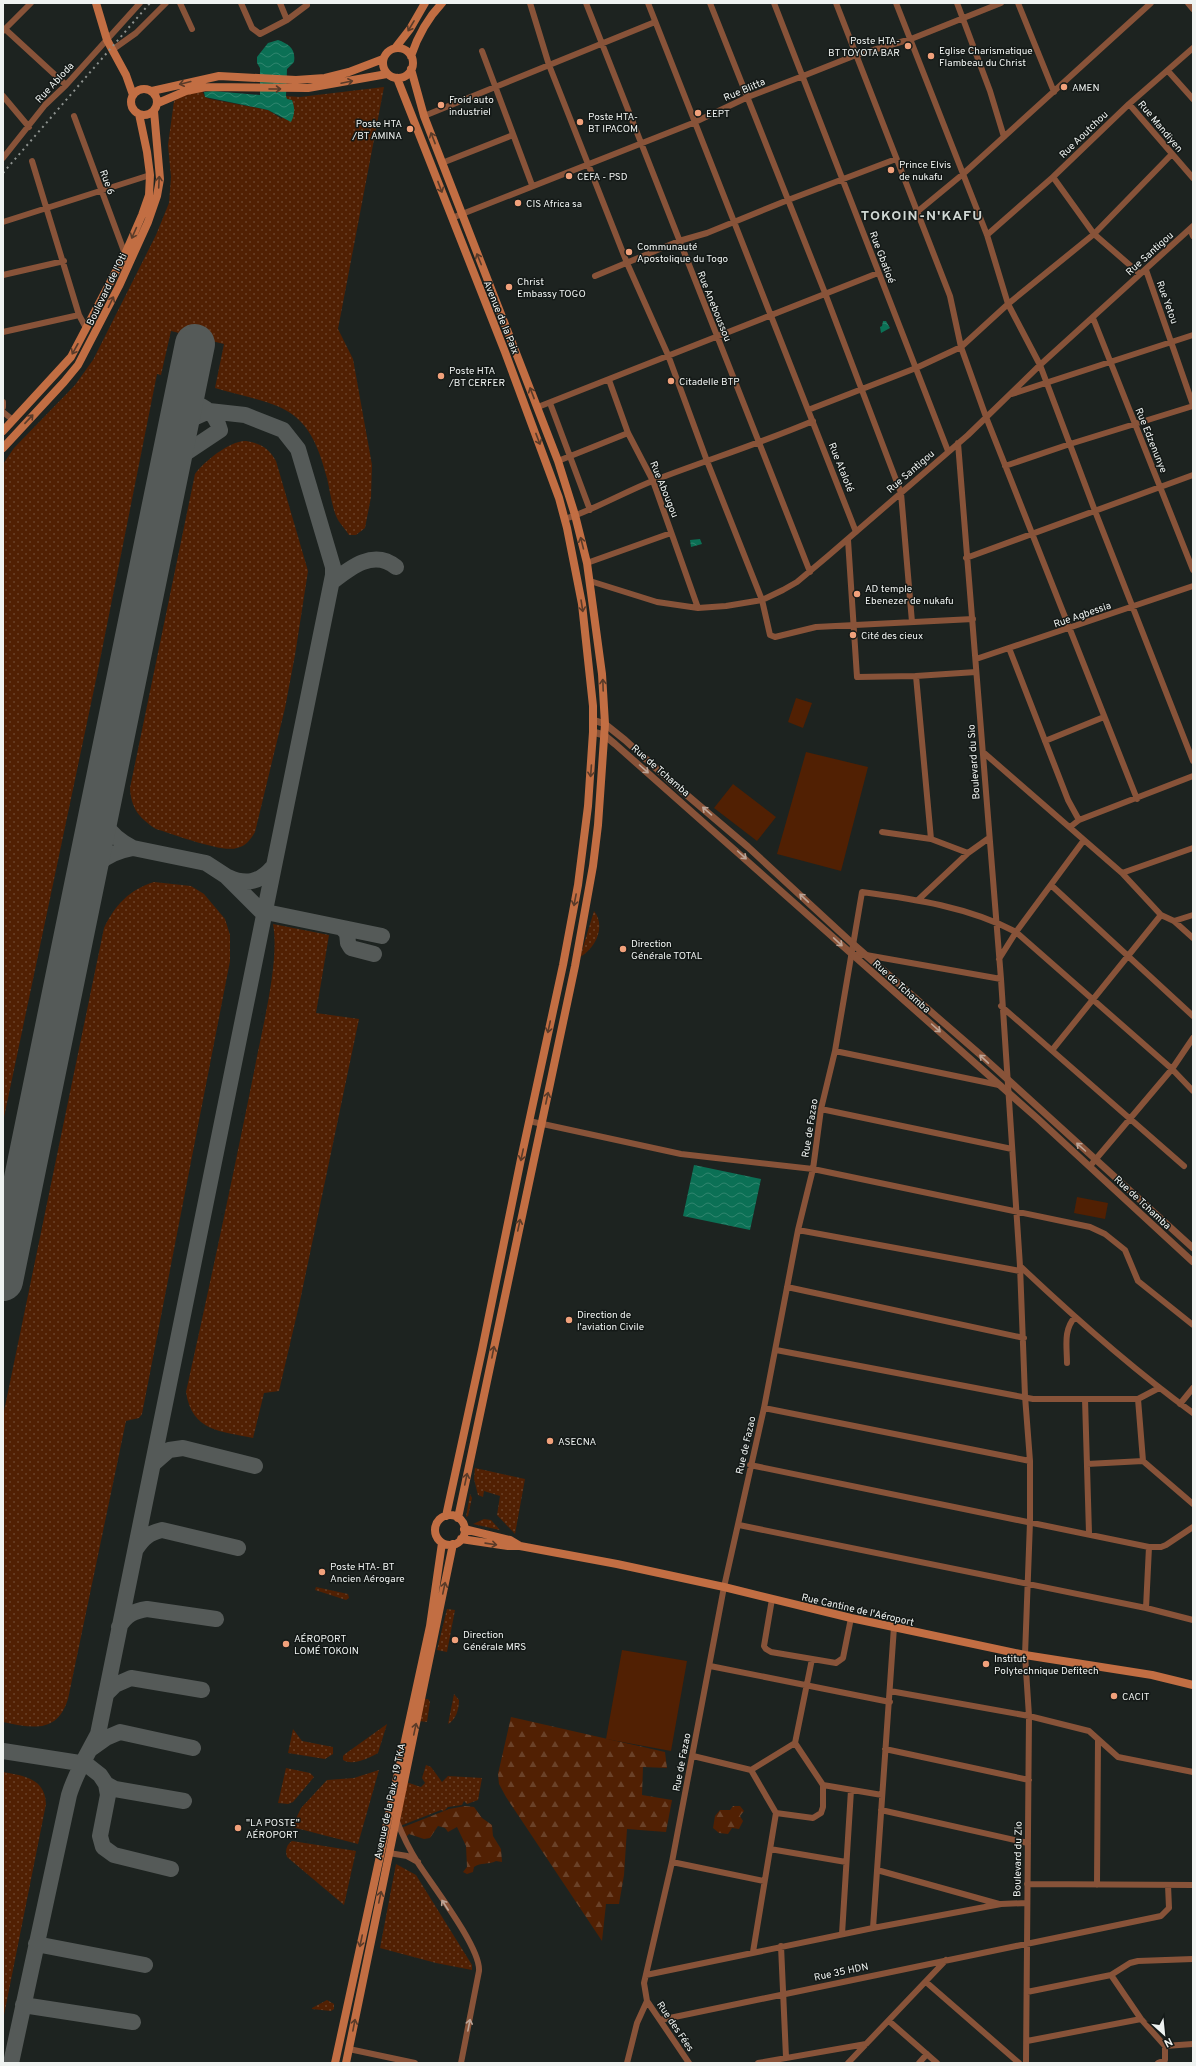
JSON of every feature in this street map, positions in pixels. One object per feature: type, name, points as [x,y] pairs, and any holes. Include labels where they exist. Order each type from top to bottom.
[{"type":"main road","points":[[96,3],[107,40],[126,75],[133,95],[131,106],[139,114],[147,115],[156,106],[186,92],[216,86],[268,89],[387,74],[396,78],[404,77],[412,69]]},
{"type":"main road","points":[[387,74],[383,67],[383,59],[386,52],[396,47],[410,29],[425,3]]},
{"type":"main road","points":[[442,3],[427,20],[417,40],[412,56],[412,69],[424,116],[461,214],[538,407],[558,461],[575,515],[590,581],[602,668],[605,724],[600,805],[593,866],[575,966],[542,1123],[526,1190],[458,1518],[464,1529],[461,1540]]},
{"type":"main road","points":[[396,47],[407,50],[412,56]]},
{"type":"main road","points":[[126,75],[142,88],[152,91],[219,76],[309,84],[349,72],[383,59]]},
{"type":"main road","name":"Avenue de la Paix","points":[[396,78],[452,218],[546,462],[565,519],[586,630],[593,720],[585,842],[581,871],[563,965],[446,1516]]},
{"type":"main road","points":[[133,95],[142,88]]},
{"type":"main road","points":[[152,91],[156,96],[156,106]]},
{"type":"main road","name":"Boulevard de l'Oti","points":[[3,448],[78,365],[146,227],[157,196],[160,179],[156,106]]},
{"type":"main road","name":"Boulevard de l'Oti","points":[[3,431],[66,364],[124,254],[147,203],[150,175],[139,114]]},
{"type":"main road","points":[[458,1518],[446,1516],[438,1521],[435,1526],[436,1537],[442,1543],[453,1544],[461,1540],[508,1546],[520,1546]]},
{"type":"main road","points":[[464,1529],[510,1540],[520,1546]]},
{"type":"main road","name":"Avenue de la Paix - 19 TKA","points":[[335,2063],[430,1626],[442,1543]]},
{"type":"main road","name":"Avenue de la Paix - 19 TKA","points":[[346,2063],[453,1544]]},
{"type":"main road","name":"Rue Cantine de l'Aéroport","points":[[520,1546],[617,1564],[724,1587],[851,1618],[1025,1655],[1152,1675],[1193,1685]]},
{"type":"street","points":[[31,3],[4,30],[66,85]]},
{"type":"street","name":"Rue Abloda","points":[[3,158],[45,105],[66,85],[140,3]]},
{"type":"street","points":[[112,50],[136,33],[166,3]]},
{"type":"street","points":[[180,3],[192,29]]},
{"type":"street","points":[[241,3],[256,33],[260,34],[287,20],[307,5],[306,3]]},
{"type":"street","points":[[280,3],[287,20]]},
{"type":"street","points":[[530,3],[549,65],[627,262],[668,355],[707,461],[762,600],[772,637],[810,628],[973,619]]},
{"type":"street","name":"Rue Aneboussou","points":[[586,3],[810,572]]},
{"type":"street","name":"Rue Ataloté","points":[[648,3],[693,123],[771,315],[856,532]]},
{"type":"street","points":[[710,3],[901,493],[912,622]]},
{"type":"street","name":"Rue Gbatioé","points":[[774,3],[948,451]]},
{"type":"street","points":[[836,3],[950,296],[961,347],[986,417],[1137,799]]},
{"type":"street","points":[[896,3],[987,235],[1008,304],[1040,365],[1047,382],[1095,511],[1193,761]]},
{"type":"street","points":[[957,3],[1004,137]]},
{"type":"street","name":"Rue Blitta","points":[[452,218],[587,163],[693,123],[748,98],[856,55],[911,39],[1001,3]]},
{"type":"street","points":[[1018,3],[1054,92]]},
{"type":"street","points":[[917,212],[963,174],[1151,3]]},
{"type":"street","points":[[1188,3],[1193,9]]},
{"type":"street","points":[[424,116],[655,22]]},
{"type":"street","name":"Rue Aoutchou","points":[[987,235],[1053,177],[1129,104],[1193,48]]},
{"type":"street","points":[[482,51],[532,185]]},
{"type":"street","points":[[1168,71],[1193,99]]},
{"type":"street","points":[[3,96],[29,127]]},
{"type":"street","name":"Rue Mandiyen","points":[[1129,104],[1171,155],[1193,178]]},
{"type":"street","name":"Rue 6","points":[[74,116],[124,254]]},
{"type":"street","points":[[442,163],[513,135]]},
{"type":"street","points":[[808,410],[861,388],[916,368],[961,347],[1008,304],[1094,234],[1171,155]]},
{"type":"street","points":[[595,276],[627,262],[679,242],[707,234],[788,200],[896,159]]},
{"type":"street","points":[[32,161],[64,261],[79,315],[86,328]]},
{"type":"street","points":[[3,222],[150,175]]},
{"type":"street","points":[[1053,177],[1094,234],[1140,274]]},
{"type":"street","points":[[1192,228],[1193,236]]},
{"type":"street","name":"Rue Santigou","points":[[590,581],[657,602],[698,608],[726,606],[762,600],[792,585],[848,540],[958,443],[1040,365],[1192,228]]},
{"type":"street","points":[[3,275],[64,261]]},
{"type":"street","name":"Rue Yetou","points":[[1146,270],[1193,406]]},
{"type":"street","points":[[538,407],[878,273]]},
{"type":"street","points":[[3,332],[79,315]]},
{"type":"street","name":"Rue Edzenunye","points":[[1093,318],[1193,570]]},
{"type":"street","points":[[1011,394],[1193,335]]},
{"type":"street","name":"Rue Abougou","points":[[609,380],[628,432],[653,481],[698,608]]},
{"type":"street","points":[[3,402],[3,407]]},
{"type":"street","points":[[550,403],[590,510]]},
{"type":"street","points":[[1005,466],[1193,406]]},
{"type":"street","points":[[3,412],[13,420]]},
{"type":"street","points":[[565,519],[590,510],[653,481],[760,443],[813,421]]},
{"type":"street","points":[[558,461],[628,432]]},
{"type":"street","name":"Boulevard du Sio","points":[[958,443],[966,558],[973,619],[988,838],[1001,979],[1001,1006],[1020,1268],[1024,1338],[1025,1396]]},
{"type":"street","points":[[966,558],[1193,475]]},
{"type":"street","points":[[587,564],[671,533]]},
{"type":"street","points":[[848,540],[855,625],[857,677],[916,676],[976,672]]},
{"type":"street","name":"Rue Agbessia","points":[[976,659],[1070,629],[1193,586]]},
{"type":"street","points":[[1009,648],[1068,800],[1079,820]]},
{"type":"street","points":[[916,676],[931,839]]},
{"type":"street","points":[[1045,741],[1104,717]]},
{"type":"street","name":"Rue de Tchamba","points":[[593,720],[605,724],[748,847],[853,944],[866,954],[1193,1248]]},
{"type":"street","name":"Rue de Tchamba","points":[[593,732],[604,735],[689,808],[1090,1166],[1193,1262]]},
{"type":"street","points":[[983,752],[1122,873],[1161,915],[1174,921],[1193,938]]},
{"type":"street","points":[[1070,827],[1079,820],[1137,799],[1193,776]]},
{"type":"street","points":[[882,832],[931,839],[968,853]]},
{"type":"street","points":[[918,900],[968,853],[988,838]]},
{"type":"street","points":[[999,959],[1016,932],[1052,886],[1084,840]]},
{"type":"street","points":[[1122,873],[1193,848]]},
{"type":"street","points":[[1052,886],[1193,1016]]},
{"type":"street","name":"Rue de Fazao","points":[[647,2001],[644,1983],[672,1862],[724,1587],[739,1525],[750,1465],[764,1408],[798,1230],[813,1169],[821,1109],[835,1051],[862,892],[918,900]]},
{"type":"street","points":[[918,900],[996,921],[1016,932],[1172,1069],[1193,1091]]},
{"type":"street","points":[[1053,1049],[1161,915]]},
{"type":"street","points":[[1174,921],[1193,915]]},
{"type":"street","points":[[852,954],[866,954],[1001,979]]},
{"type":"street","points":[[1001,1006],[1053,1049],[1184,1166]]},
{"type":"street","points":[[1090,1166],[1172,1069],[1193,1038]]},
{"type":"street","points":[[835,1051],[999,1085]]},
{"type":"street","points":[[821,1109],[1012,1149]]},
{"type":"street","points":[[529,1121],[681,1154],[813,1169],[1090,1227],[1105,1234],[1125,1250],[1138,1281],[1193,1325]]},
{"type":"street","points":[[798,1230],[1020,1268],[1159,1388],[1193,1413]]},
{"type":"street","points":[[787,1287],[1024,1338]]},
{"type":"street","points":[[1067,1363],[1066,1331],[1069,1324],[1075,1317]]},
{"type":"street","points":[[776,1350],[1025,1396],[1033,1399],[1138,1399],[1159,1388]]},
{"type":"street","points":[[1180,1404],[1193,1388]]},
{"type":"street","name":"Boulevard du Zio","points":[[1025,1396],[1030,1461],[1030,1522],[1025,1655],[1030,1716],[1026,2063]]},
{"type":"street","points":[[1085,1399],[1089,1533]]},
{"type":"street","points":[[1138,1399],[1143,1462]]},
{"type":"street","points":[[764,1408],[1030,1461]]},
{"type":"street","points":[[1087,1464],[1143,1462],[1193,1504]]},
{"type":"street","points":[[750,1465],[1089,1533],[1149,1547],[1161,1547],[1191,1531]]},
{"type":"street","points":[[739,1525],[1146,1608],[1193,1620]]},
{"type":"street","points":[[1146,1608],[1149,1547]]},
{"type":"street","points":[[772,1599],[764,1646],[771,1652],[836,1663],[840,1662],[843,1658],[851,1618]]},
{"type":"street","points":[[873,1928],[885,1749],[890,1702],[894,1627]]},
{"type":"street","points":[[693,1756],[751,1770],[795,1743],[808,1686],[812,1659]]},
{"type":"street","points":[[710,1666],[890,1702]]},
{"type":"street","points":[[890,1691],[1030,1716],[1088,1731],[1118,1757],[1193,1772]]},
{"type":"street","points":[[1097,1884],[1098,1740]]},
{"type":"street","points":[[776,1813],[813,1818],[821,1813],[823,1808],[823,1786],[795,1743]]},
{"type":"street","points":[[885,1749],[1029,1780]]},
{"type":"street","points":[[751,1770],[776,1813],[752,1952]]},
{"type":"street","points":[[823,1786],[882,1794]]},
{"type":"street","points":[[842,1934],[851,1790]]},
{"type":"street","points":[[881,1810],[1028,1843]]},
{"type":"street","points":[[396,1819],[418,1862],[475,1954],[479,1967],[462,2063]]},
{"type":"street","points":[[770,1849],[846,1862]]},
{"type":"street","points":[[389,1853],[407,1856],[418,1862]]},
{"type":"street","points":[[672,1862],[764,1880]]},
{"type":"street","points":[[878,1870],[1002,1904]]},
{"type":"street","points":[[1027,1884],[1193,1885]]},
{"type":"street","name":"Rue 35 HDN","points":[[660,2020],[783,1993],[1161,1916],[1169,1908],[1168,1885]]},
{"type":"street","points":[[646,1975],[873,1928],[1002,1904],[1027,1903]]},
{"type":"street","points":[[781,1946],[786,2057]]},
{"type":"street","points":[[1027,1992],[1110,1975],[1130,1963],[1138,1961],[1193,1959]]},
{"type":"street","points":[[848,2063],[946,1960]]},
{"type":"street","points":[[1110,1975],[1141,2019],[1165,2046],[1165,2060],[1158,2063]]},
{"type":"street","points":[[926,1982],[1019,2063]]},
{"type":"street","points":[[627,2063],[637,2023],[647,2001]]},
{"type":"street","name":"Rue des Fées","points":[[647,2001],[689,2063]]},
{"type":"street","points":[[1027,2041],[1141,2019]]},
{"type":"street","points":[[889,2021],[937,2063]]},
{"type":"street","points":[[758,2063],[866,2044]]},
{"type":"street","points":[[1165,2046],[1193,2044]]},
{"type":"street","points":[[349,2049],[414,2063]]},
{"type":"street","points":[[919,2063],[927,2054]]},
{"type":"green space","points":[[384,87],[338,329],[353,359],[372,465],[371,497],[365,528],[356,535],[349,535],[338,520],[319,453],[311,435],[301,422],[289,412],[275,405],[215,388],[224,344],[171,331],[161,375],[157,374],[97,675],[3,1122],[3,464],[14,448],[75,385],[93,360],[156,235],[169,203],[171,177],[168,145],[174,101],[187,94],[202,91],[205,97],[210,99],[268,110],[282,119],[286,96],[300,97]]},
{"type":"green space","points":[[246,441],[256,443],[267,449],[276,461],[308,571],[285,708],[255,832],[246,844],[230,849],[209,846],[156,829],[145,821],[137,812],[132,801],[130,788],[195,474],[204,464],[225,448],[233,444]]},
{"type":"green space","points":[[796,698],[812,703],[803,728],[788,722]]},
{"type":"green space","points":[[806,752],[868,767],[841,871],[777,854]]},
{"type":"green space","points":[[733,784],[776,817],[757,841],[714,808]]},
{"type":"green space","points":[[154,882],[191,886],[204,894],[225,919],[230,935],[230,961],[142,1414],[139,1418],[126,1421],[68,1699],[57,1718],[50,1723],[42,1726],[24,1726],[3,1722],[3,1416],[104,928],[113,912],[124,899],[137,889]]},
{"type":"green space","points":[[594,911],[598,917],[599,923],[598,936],[591,948],[580,957]]},
{"type":"green space","points":[[273,924],[329,935],[316,1013],[359,1019],[300,1301],[279,1391],[264,1393],[253,1438],[219,1431],[201,1422],[194,1415],[189,1405],[186,1392],[266,1015],[274,957],[275,939]]},
{"type":"green space","points":[[1077,1197],[1108,1203],[1105,1219],[1074,1213]]},
{"type":"green space","points":[[475,1468],[525,1479],[515,1534],[497,1515],[500,1496],[484,1491],[483,1497],[478,1495],[474,1479]]},
{"type":"green space","points":[[470,1494],[472,1498],[468,1516],[466,1517]]},
{"type":"green space","points":[[484,1519],[491,1520],[500,1530],[473,1524]]},
{"type":"green space","points":[[316,1587],[348,1594],[349,1598],[346,1600],[315,1590]]},
{"type":"green space","points":[[447,1609],[455,1610],[447,1652],[437,1650]]},
{"type":"green space","points":[[622,1650],[687,1661],[671,1751],[606,1739]]},
{"type":"green space","points":[[454,1694],[459,1700],[458,1707],[455,1717],[448,1724]]},
{"type":"green space","points":[[425,1699],[428,1699],[430,1702],[427,1722],[419,1721]]},
{"type":"green space","points":[[511,1717],[665,1752],[667,1768],[643,1767],[642,1795],[672,1800],[666,1832],[627,1829],[624,1875],[619,1904],[606,1904],[602,1941],[506,1797],[499,1784],[498,1774]]},
{"type":"green space","points":[[387,1724],[378,1753],[356,1762],[347,1762],[343,1760],[343,1756],[345,1754]]},
{"type":"green space","points":[[293,1729],[302,1741],[333,1747],[333,1754],[325,1759],[288,1753]]},
{"type":"green space","points":[[426,1765],[431,1767],[442,1782],[448,1776],[482,1778],[478,1800],[467,1804],[464,1801],[462,1805],[448,1807],[444,1811],[441,1810],[400,1826],[397,1820],[406,1782],[421,1787],[425,1783],[422,1778]]},
{"type":"green space","points":[[286,1768],[310,1773],[314,1777],[293,1802],[288,1804],[278,1803]]},
{"type":"green space","points":[[379,1770],[358,1844],[292,1827],[301,1808],[327,1780],[354,1778]]},
{"type":"green space","points":[[3,1772],[26,1777],[32,1780],[42,1789],[45,1795],[46,1804],[3,2020]]},
{"type":"green space","points":[[465,1806],[474,1807],[482,1818],[492,1825],[493,1836],[501,1849],[502,1862],[496,1861],[479,1865],[474,1867],[473,1872],[467,1874],[463,1872],[467,1867],[466,1846],[457,1827],[448,1832],[445,1828],[438,1826],[430,1838],[424,1839],[409,1834],[406,1837],[401,1828],[449,1809]]},
{"type":"green space","points":[[733,1806],[740,1806],[744,1811],[740,1816],[743,1821],[739,1829],[732,1828],[728,1834],[719,1833],[713,1828],[715,1816],[720,1810],[730,1810]]},
{"type":"green space","points":[[292,1841],[356,1851],[344,1905],[287,1857],[286,1848]]},
{"type":"green space","points":[[396,1864],[416,1875],[472,1965],[472,1970],[436,1963],[380,1948]]},
{"type":"green space","points":[[327,2000],[334,2004],[334,2009],[331,2011],[312,2009],[312,2008]]},
{"type":"water","points":[[278,40],[288,45],[293,50],[294,54],[294,62],[287,69],[286,96],[287,99],[292,100],[294,108],[294,114],[291,122],[268,110],[205,97],[204,92],[213,91],[260,95],[260,68],[257,63],[257,57],[268,43]]},
{"type":"water","points":[[883,321],[886,321],[890,328],[881,333],[880,327],[882,326]]},
{"type":"water","points":[[700,539],[702,544],[691,547],[690,540]]},
{"type":"water","points":[[694,1165],[761,1179],[750,1230],[683,1216]]},
{"type":"taxiway","points":[[167,476],[178,458],[220,430],[215,418],[206,409],[195,404],[182,407]]},
{"type":"taxiway","points":[[11,2063],[69,1795],[78,1771],[98,1734],[333,575],[333,567],[298,449],[283,430],[245,415],[209,411],[187,421],[174,443]]},
{"type":"taxiway","points":[[332,582],[355,566],[371,560],[388,562],[396,567]]},
{"type":"taxiway","points":[[82,899],[88,879],[98,864],[113,854],[133,848],[116,837],[106,824],[102,808],[103,788]]},
{"type":"taxiway","points":[[133,848],[206,863],[226,876],[261,911],[382,936]]},
{"type":"taxiway","points":[[228,877],[234,880],[246,882],[257,880],[272,868]]},
{"type":"taxiway","points":[[342,928],[347,933],[348,943],[351,948],[374,954]]},
{"type":"taxiway","points":[[153,1464],[169,1450],[183,1448],[255,1466]]},
{"type":"taxiway","points":[[136,1549],[147,1536],[162,1530],[238,1548]]},
{"type":"taxiway","points":[[119,1627],[124,1619],[131,1614],[147,1609],[216,1619]]},
{"type":"taxiway","points":[[106,1694],[115,1685],[131,1678],[202,1690]]},
{"type":"taxiway","points":[[92,1748],[106,1738],[120,1732],[193,1748]]},
{"type":"taxiway","points":[[3,1751],[86,1764],[100,1775],[106,1784],[108,1795],[100,1836],[103,1847],[114,1855],[171,1869]]},
{"type":"taxiway","points":[[106,1784],[115,1789],[184,1801]]},
{"type":"taxiway","points":[[36,1944],[145,1965]]},
{"type":"taxiway","points":[[23,2005],[133,2022]]},
{"type":"runway","points":[[3,1281],[195,344]]},
{"type":"railway","points":[[3,173],[150,3]]},
{"type":"place","name":"Poste HTA- BT TOYOTA BAR","points":[[908,46]]},
{"type":"place","name":"Eglise Charismatique Flambeau du Christ","points":[[931,56]]},
{"type":"place","name":"AMEN","points":[[1064,87]]},
{"type":"place","name":"Froid auto industriel","points":[[441,105]]},
{"type":"place","name":"EEPT","points":[[698,113]]},
{"type":"place","name":"Poste HTA- BT IPACOM","points":[[580,122]]},
{"type":"place","name":"Poste HTA /BT AMINA","points":[[410,129]]},
{"type":"place","name":"Prince Elvis de nukafu","points":[[891,170]]},
{"type":"place","name":"CEFA - PSD","points":[[569,176]]},
{"type":"place","name":"CIS Africa sa","points":[[518,203]]},
{"type":"place","name":"Communauté Apostolique du Togo","points":[[629,252]]},
{"type":"place","name":"Christ Embassy TOGO","points":[[509,287]]},
{"type":"place","name":"Poste HTA /BT CERFER","points":[[441,376]]},
{"type":"place","name":"Citadelle BTP","points":[[671,381]]},
{"type":"place","name":"AD temple Ebenezer de nukafu","points":[[857,594]]},
{"type":"place","name":"Cité des cieux","points":[[853,635]]},
{"type":"place","name":"Direction Générale TOTAL","points":[[623,949]]},
{"type":"place","name":"Direction de l'aviation Civile","points":[[569,1320]]},
{"type":"place","name":"ASECNA","points":[[550,1441]]},
{"type":"place","name":"Poste HTA- BT Ancien Aérogare","points":[[322,1572]]},
{"type":"place","name":"Direction Générale MRS","points":[[455,1640]]},
{"type":"place","name":"AÉROPORT LOMÉ TOKOIN","points":[[286,1644]]},
{"type":"place","name":"Institut Polytechnique Defitech","points":[[986,1664]]},
{"type":"place","name":"CACIT","points":[[1114,1696]]},
{"type":"place","name":"\"LA POSTE\" AÉROPORT","points":[[238,1828]]},
{"type":"district","name":"TOKOIN-N'KAFU","points":[[922,215]]}]
